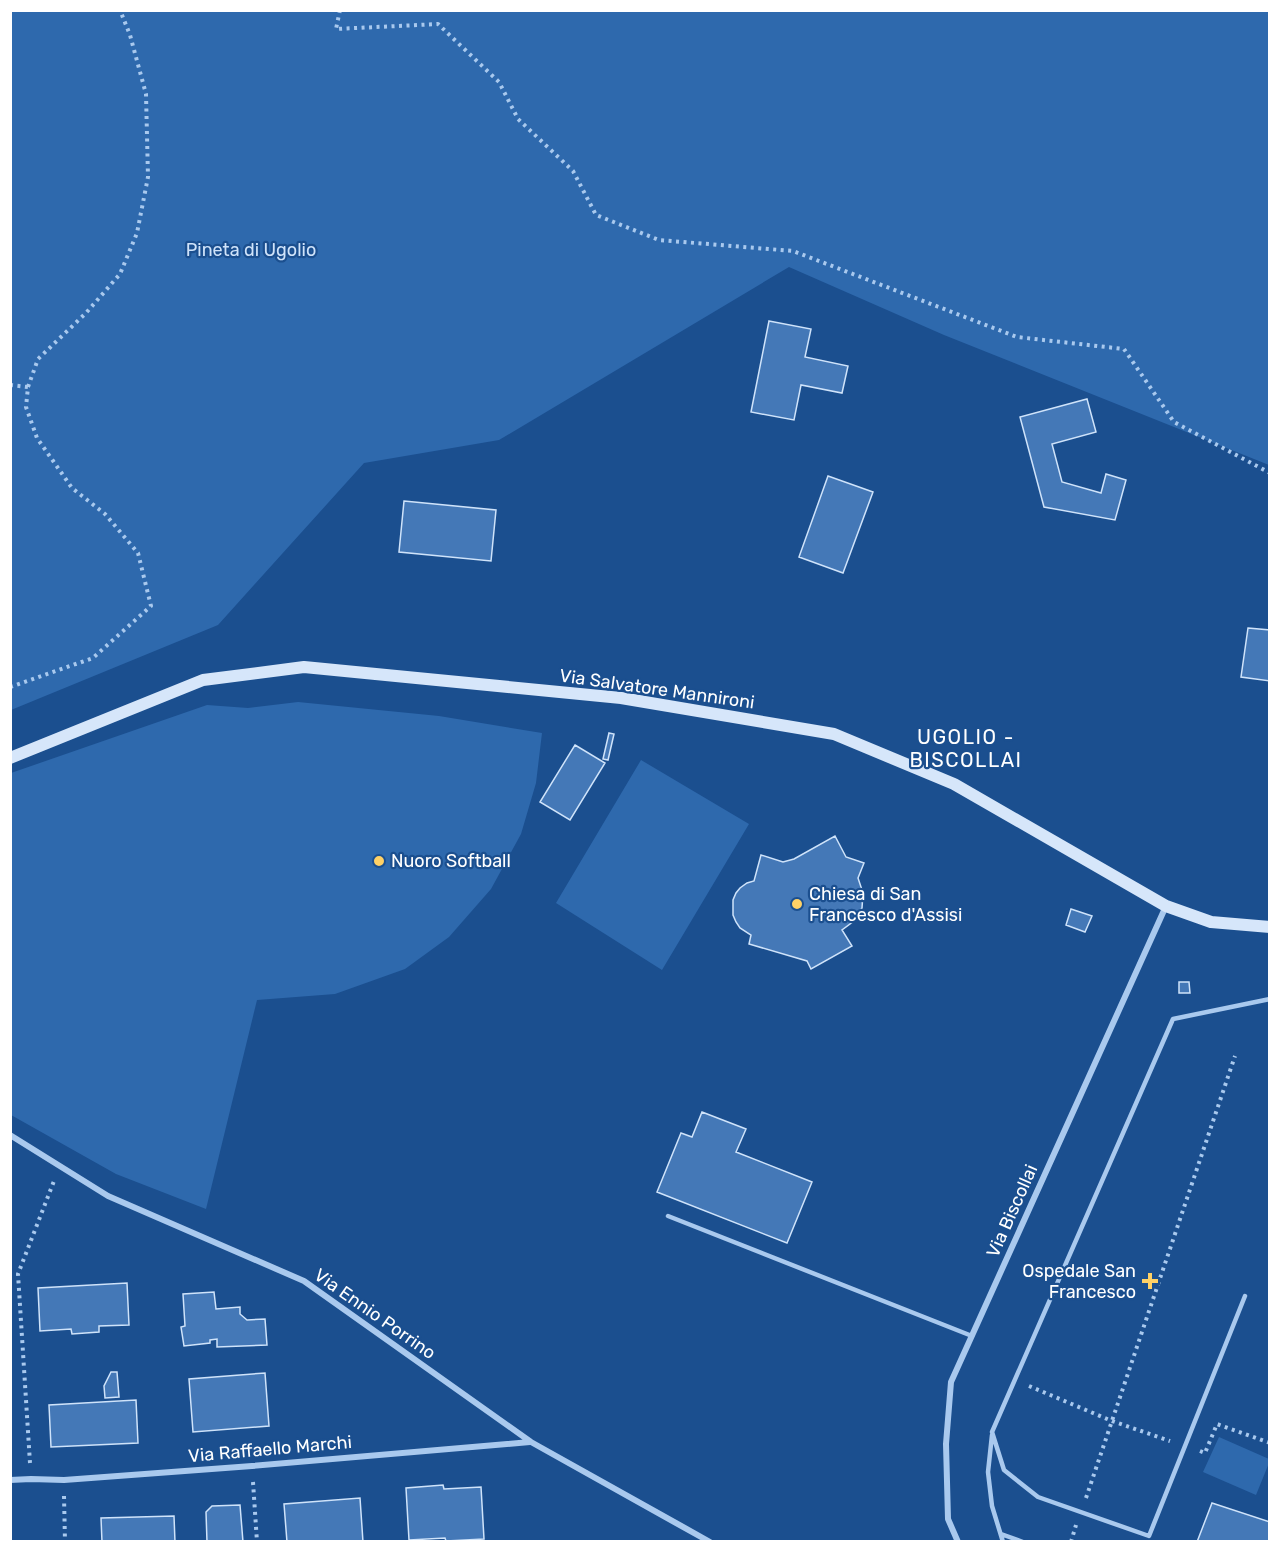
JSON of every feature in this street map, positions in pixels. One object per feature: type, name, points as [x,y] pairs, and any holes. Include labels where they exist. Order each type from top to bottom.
[{"type":"street","name":"Via Salvatore Mannironi","points":[[10,758],[203,680],[304,668],[621,698],[834,734],[954,784],[1166,906],[1211,922],[1269,927]]},
{"type":"street","name":"Via Biscollai","points":[[958,1542],[948,1519],[946,1444],[951,1382],[1166,906]]},
{"type":"street","name":"Via Ennio Porrino","points":[[10,1135],[108,1196],[304,1281],[531,1442],[710,1542]]},
{"type":"street","name":"Via Raffaello Marchi","points":[[10,1480],[64,1480],[531,1442]]},
{"type":"lane","points":[[1003,1542],[992,1506],[988,1472],[992,1432],[1173,1019],[1269,999]]},
{"type":"lane","points":[[668,1216],[972,1336]]},
{"type":"lane","points":[[992,1432],[1004,1470],[1038,1497],[1149,1536],[1245,1296]]},
{"type":"lane","points":[[1001,1534],[1023,1542]]},
{"type":"path","points":[[10,687],[93,658],[151,606],[138,553],[105,514],[72,488],[36,438],[26,408],[28,387],[38,358],[86,313],[120,274],[137,232],[148,177],[146,94],[130,35],[120,10]]},
{"type":"path","points":[[340,10],[336,29],[438,24],[499,82],[518,119],[573,171],[596,215],[659,240],[793,251],[1017,337],[1124,349],[1174,422],[1269,473]]},
{"type":"path","points":[[10,385],[28,387]]},
{"type":"path","points":[[1071,1542],[1235,1056]]},
{"type":"path","points":[[31,1479],[18,1274],[59,1166]]},
{"type":"path","points":[[1015,1380],[1112,1421],[1204,1453],[1217,1424],[1269,1443]]},
{"type":"path","points":[[252,1466],[257,1542]]},
{"type":"path","points":[[64,1480],[65,1542]]},
{"type":"green space","name":"Pineta di Ugolio","points":[[11,10],[1269,11],[1269,465],[944,335],[789,267],[499,440],[364,463],[218,625],[11,710]]},
{"type":"green space","points":[[298,702],[439,716],[542,733],[536,783],[521,834],[491,889],[449,937],[405,969],[335,994],[257,1000],[206,1209],[116,1174],[11,1115],[11,773],[207,705],[248,708]]},
{"type":"green space","points":[[641,760],[749,824],[662,970],[556,903]]},
{"type":"green space","points":[[1219,1437],[1269,1459],[1256,1495],[1203,1472]]},
{"type":"building","points":[[769,321],[811,329],[805,357],[848,366],[842,393],[801,385],[794,420],[751,412]]},
{"type":"building","points":[[1087,399],[1096,432],[1052,444],[1062,482],[1101,493],[1106,474],[1126,480],[1115,520],[1044,507],[1020,417]]},
{"type":"building","points":[[828,476],[873,492],[843,573],[799,557]]},
{"type":"building","points":[[404,501],[496,510],[491,561],[399,552]]},
{"type":"building","points":[[1248,628],[1270,630],[1270,681],[1241,677]]},
{"type":"building","points":[[609,733],[614,734],[608,760],[603,759]]},
{"type":"building","points":[[575,745],[605,763],[570,820],[540,802]]},
{"type":"building","name":"Chiesa di San Francesco d'Assisi","points":[[835,836],[846,857],[864,863],[858,878],[863,893],[862,908],[854,921],[842,930],[852,946],[811,969],[807,961],[749,944],[751,935],[740,928],[733,915],[733,900],[740,888],[754,881],[761,855],[783,862],[794,859]]},
{"type":"building","points":[[1071,909],[1092,916],[1085,932],[1066,925]]},
{"type":"building","points":[[1179,982],[1189,982],[1190,993],[1179,993]]},
{"type":"building","points":[[702,1112],[746,1129],[736,1152],[812,1182],[787,1243],[657,1192],[681,1133],[692,1137]]},
{"type":"building","points":[[127,1283],[129,1325],[99,1326],[99,1332],[72,1334],[71,1329],[40,1331],[38,1288]]},
{"type":"building","points":[[214,1292],[216,1309],[240,1307],[240,1314],[247,1320],[265,1319],[267,1345],[217,1347],[217,1339],[210,1340],[210,1343],[184,1346],[181,1327],[185,1326],[183,1294]]},
{"type":"building","points":[[111,1372],[117,1372],[119,1397],[105,1398],[104,1386]]},
{"type":"building","points":[[265,1373],[269,1426],[193,1432],[189,1379]]},
{"type":"building","points":[[136,1400],[138,1443],[51,1447],[49,1405]]},
{"type":"building","points":[[443,1485],[444,1489],[481,1487],[484,1539],[409,1540],[406,1488]]},
{"type":"building","points":[[360,1498],[363,1542],[287,1542],[284,1504]]},
{"type":"building","points":[[1212,1503],[1270,1522],[1270,1542],[1197,1542]]},
{"type":"building","points":[[240,1505],[243,1542],[207,1542],[206,1512],[212,1506]]},
{"type":"building","points":[[174,1516],[175,1542],[102,1542],[101,1518]]},
{"type":"place","name":"Nuoro Softball","points":[[379,861]]},
{"type":"place","name":"Chiesa di San Francesco d'Assisi","points":[[797,904]]},
{"type":"place","name":"Ospedale San Francesco","points":[[1150,1281]]},
{"type":"district","name":"UGOLIO - BISCOLLAI","points":[[966,748]]}]
